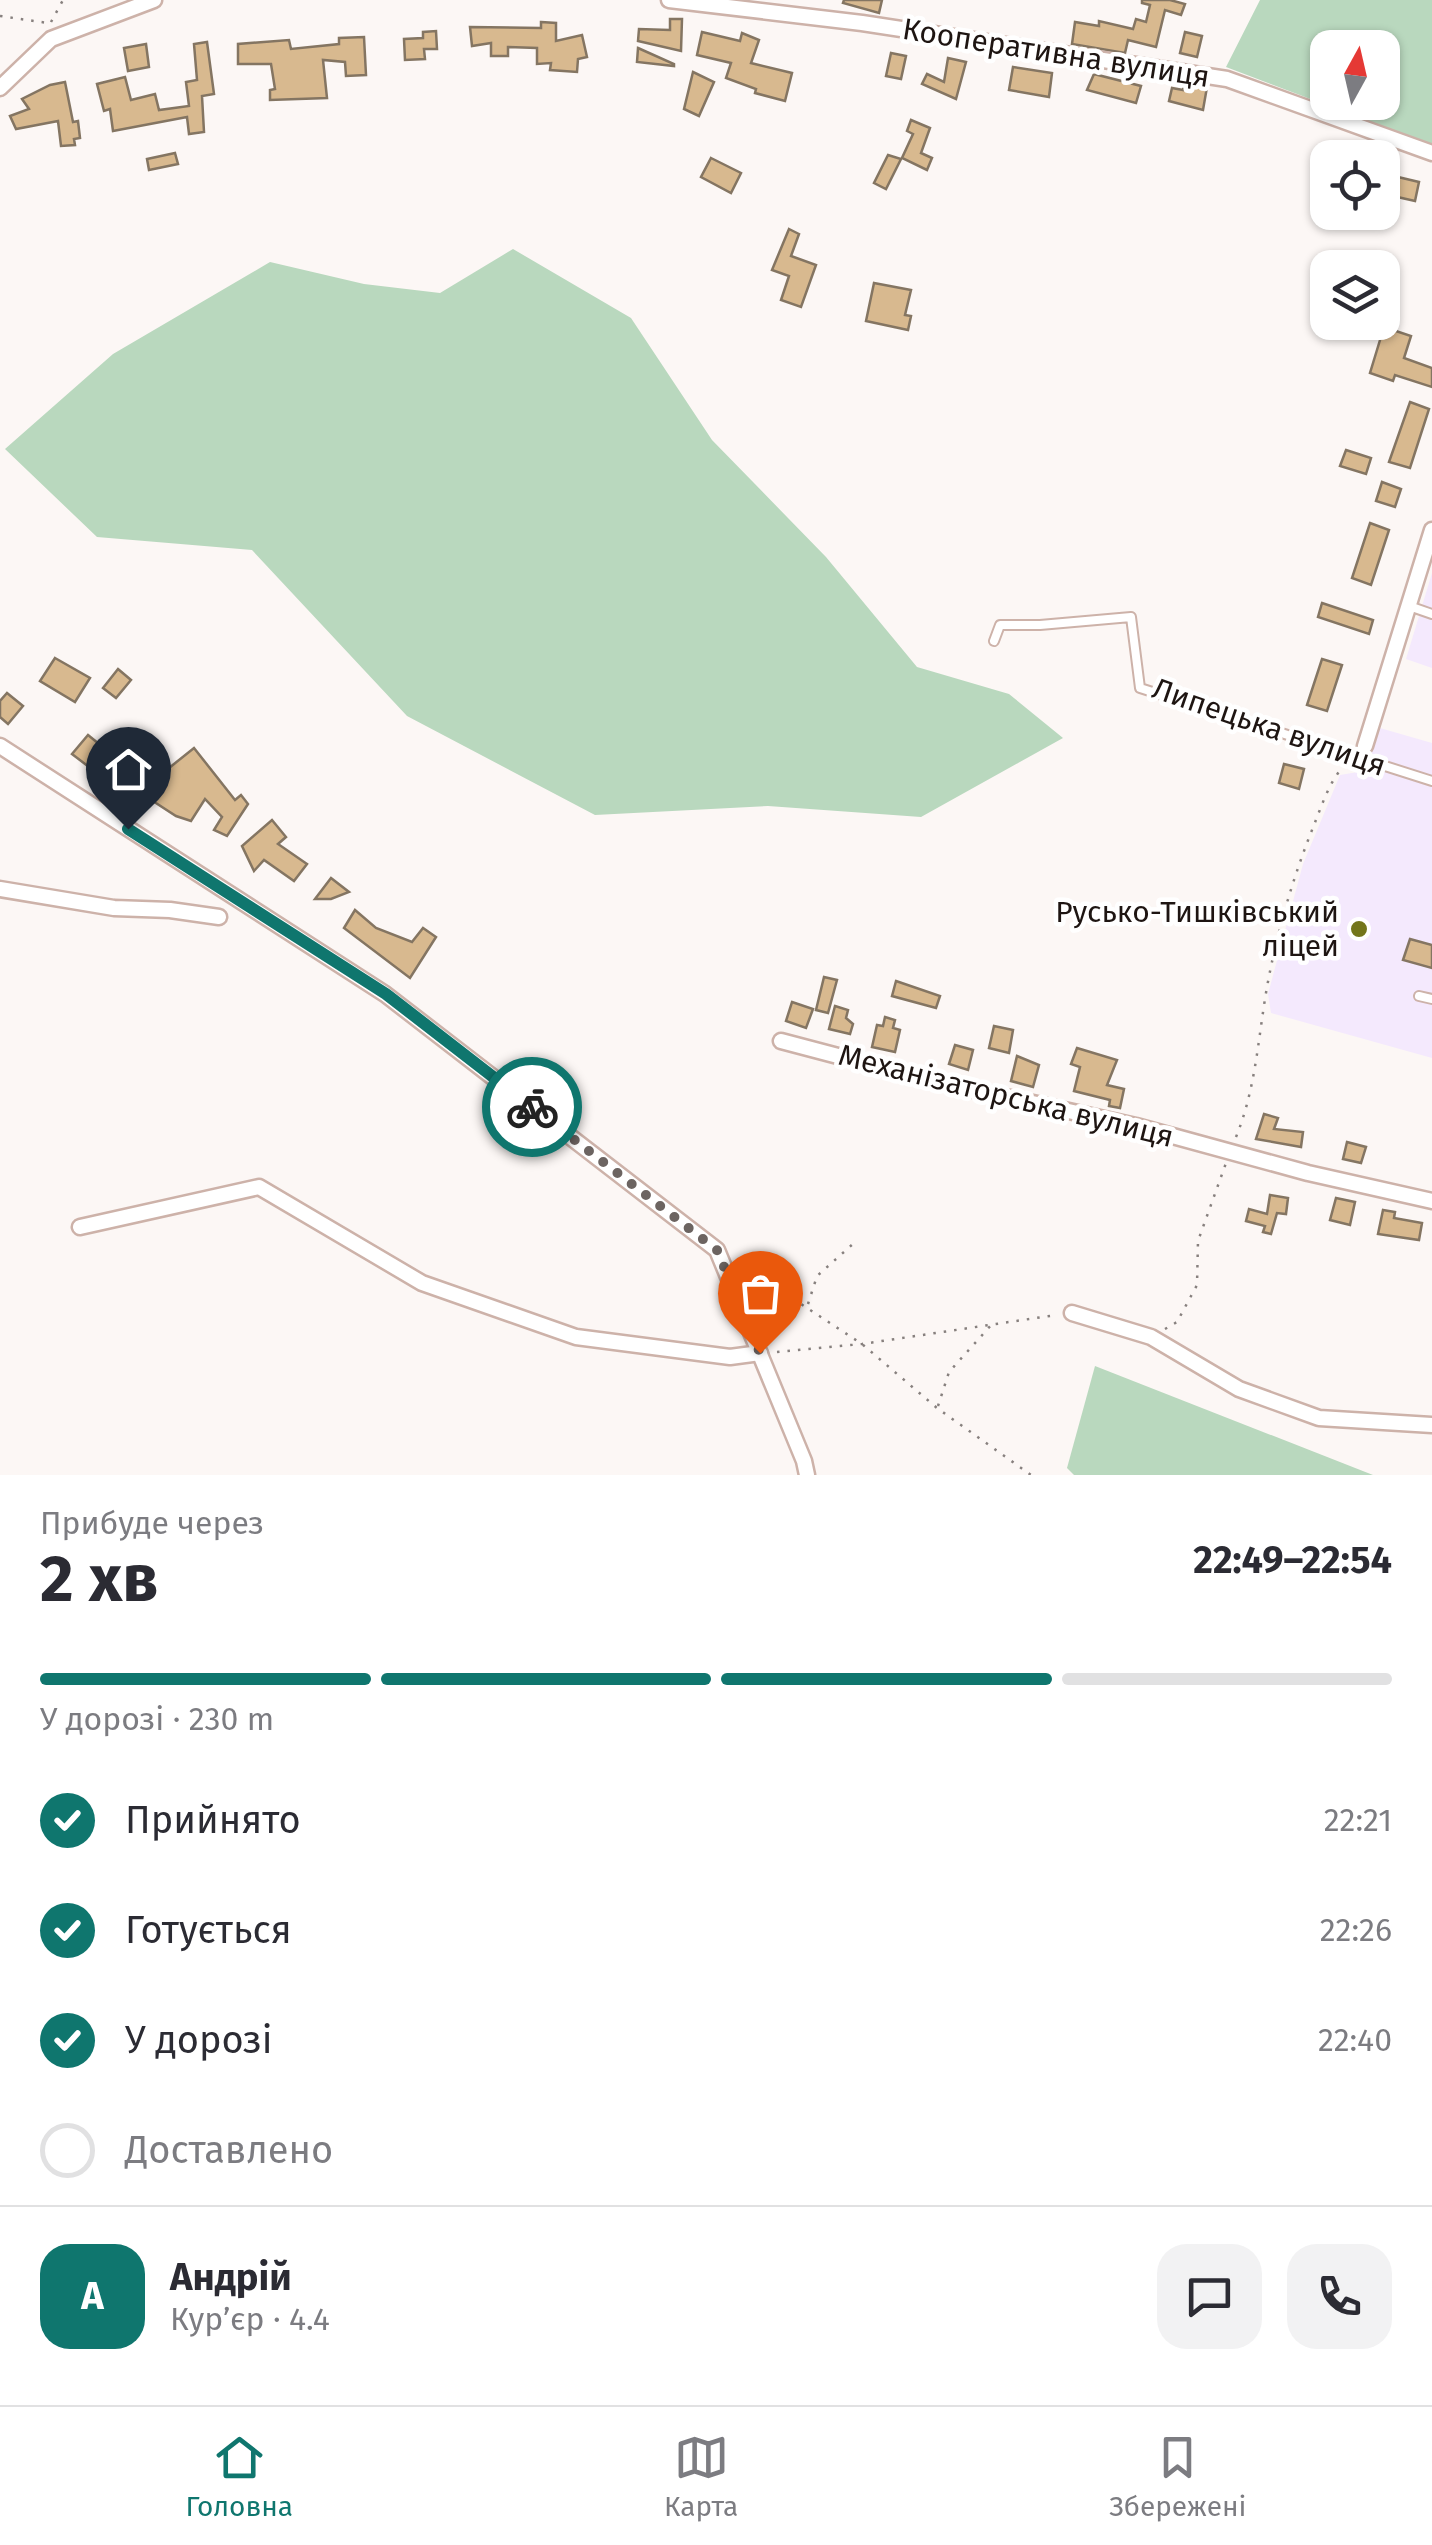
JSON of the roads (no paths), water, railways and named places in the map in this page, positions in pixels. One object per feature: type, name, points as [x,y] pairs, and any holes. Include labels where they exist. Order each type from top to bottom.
[{"type":"street","points":[[0,88],[51,39],[154,0]]},
{"type":"street","name":"Кооперативна вулиця","points":[[670,0],[862,23],[1227,79],[1432,152]]},
{"type":"street","points":[[1365,746],[1432,530]]},
{"type":"street","points":[[0,746],[386,994],[717,1250],[807,1475]]},
{"type":"street","points":[[0,888],[114,908],[219,917]]},
{"type":"street","name":"Механізаторська вулиця","points":[[781,1040],[929,1080],[1136,1126],[1432,1200]]},
{"type":"street","points":[[80,1227],[259,1188],[422,1283],[576,1337],[730,1357],[760,1353]]},
{"type":"street","points":[[1072,1313],[1152,1337],[1239,1389],[1320,1418],[1432,1425]]},
{"type":"lane","points":[[1409,606],[1432,614]]},
{"type":"lane","name":"Липецька вулиця","points":[[994,641],[1000,625],[1132,616],[1140,688],[1432,781]]},
{"type":"lane","points":[[1419,996],[1432,999]]},
{"type":"place","name":"Русько-Тишківський ліцей","points":[[1359,929]]}]
